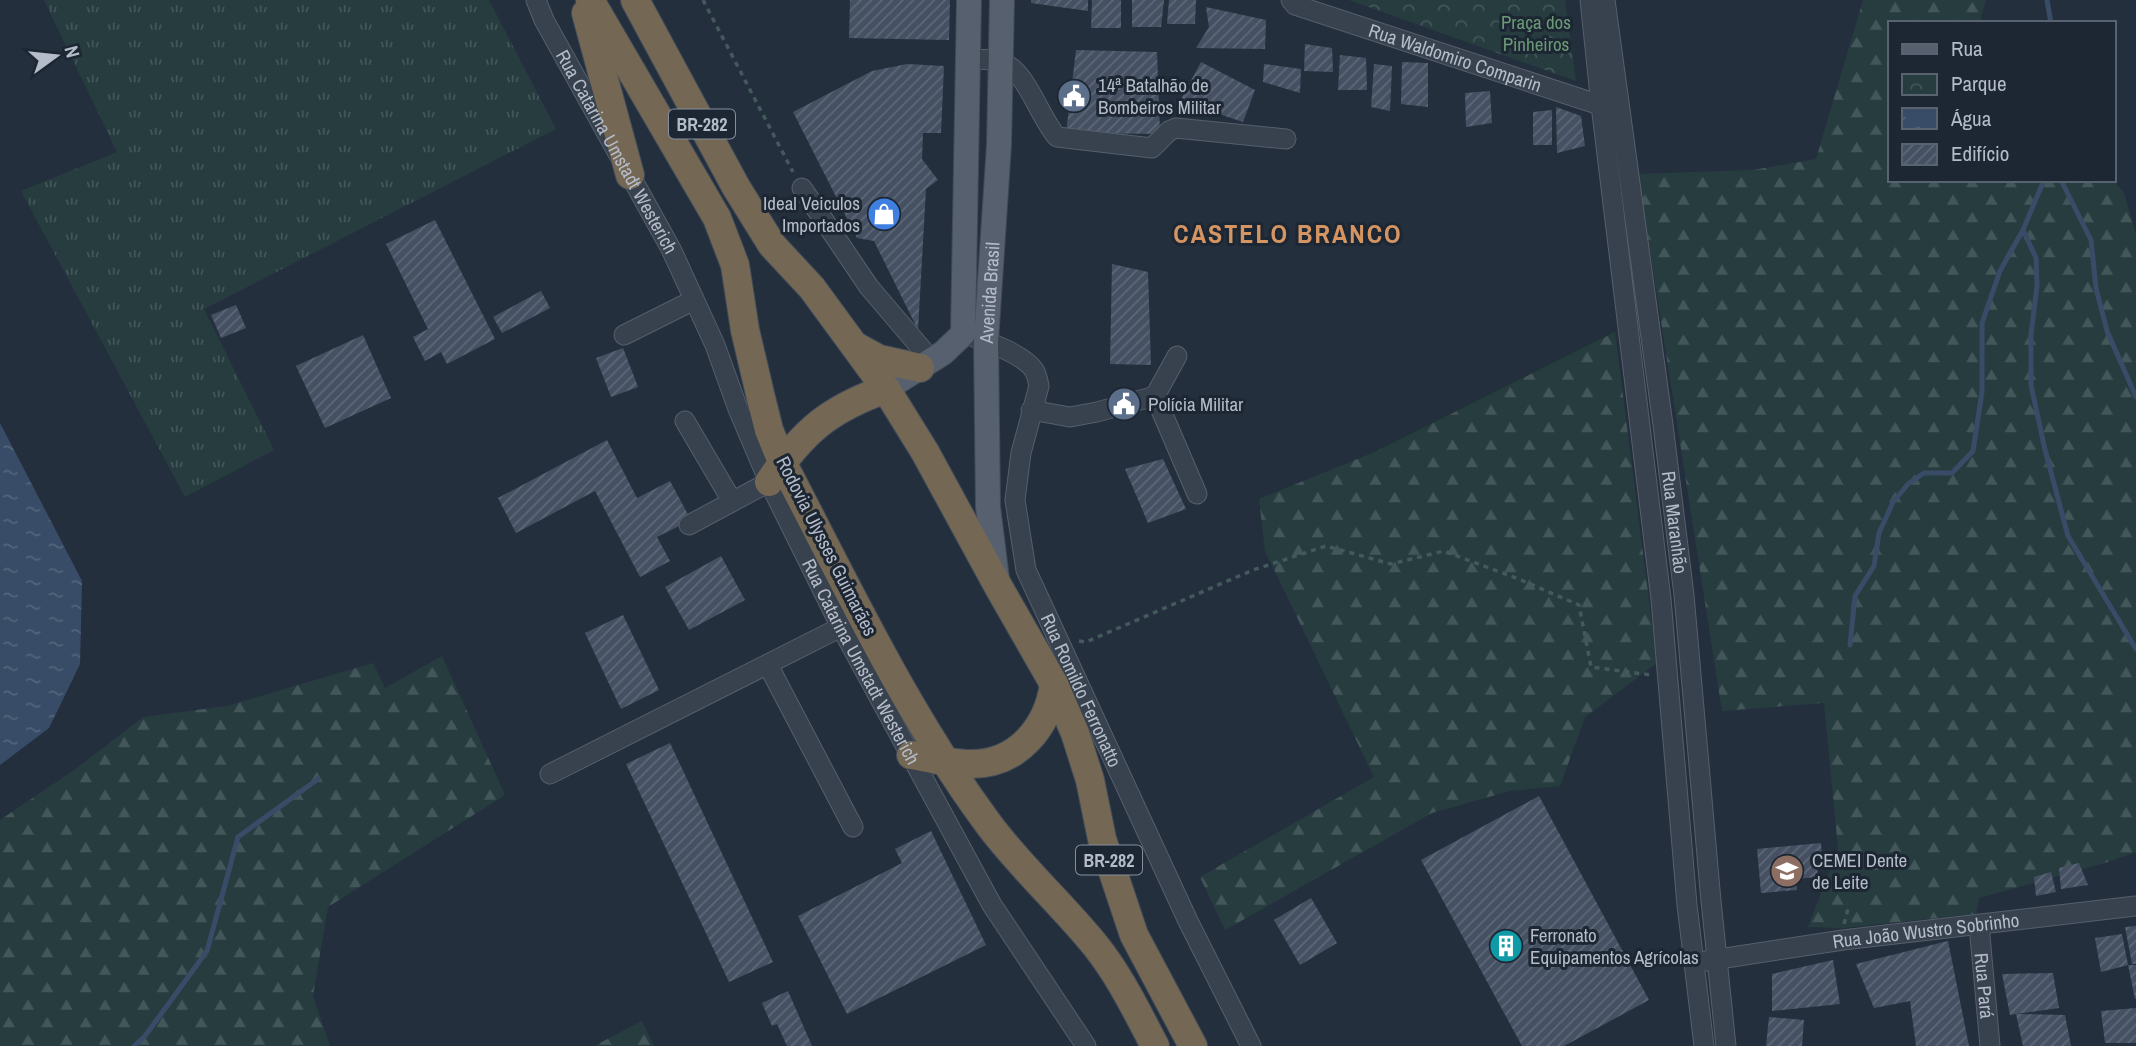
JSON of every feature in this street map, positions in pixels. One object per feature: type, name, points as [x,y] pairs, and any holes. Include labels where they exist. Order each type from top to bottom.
[{"type":"highway","points":[[582,0],[630,175]]},
{"type":"highway","name":"Rodovia Ulysses Guimarães","points":[[590,0],[717,218],[736,265],[745,330],[769,430],[776,472],[910,704],[946,761],[1017,859],[1096,946],[1125,990],[1155,1046]]},
{"type":"highway","name":"BR-282","points":[[635,0],[736,187],[772,245],[811,288],[886,389],[925,452],[1054,684],[1075,733],[1090,780],[1102,839],[1134,935],[1193,1046]]},
{"type":"highway","points":[[855,346],[879,359],[926,364]]},
{"type":"highway","points":[[776,472],[802,437],[827,416],[855,400],[886,389]]},
{"type":"highway","points":[[911,755],[972,764],[995,761],[1016,751],[1042,723],[1051,701],[1054,684]]},
{"type":"main road","name":"Avenida Brasil","points":[[969,0],[974,337],[988,507],[998,586]]},
{"type":"main road","name":"Avenida Brasil","points":[[974,337],[999,145],[1002,0]]},
{"type":"main road","name":"Avenida Brasil","points":[[886,389],[974,337]]},
{"type":"street","name":"Rua Catarina Umstadt Westerich","points":[[536,0],[544,20],[671,249],[776,472],[841,627],[992,905],[1086,1046]]},
{"type":"street","name":"Rua Waldomiro Comparin","points":[[1291,0],[1295,5],[1620,112]]},
{"type":"street","name":"Rua Maranhão","points":[[1590,0],[1661,599],[1704,1046]]},
{"type":"street","name":"Rua Maranhão","points":[[1605,0],[1684,595],[1726,1046]]},
{"type":"street","points":[[968,60],[1002,62],[1019,76],[1030,90],[1047,126],[1057,137],[1152,148],[1168,131],[1175,128],[1286,139]]},
{"type":"street","points":[[802,188],[869,287],[926,364]]},
{"type":"street","points":[[1611,190],[1631,188]]},
{"type":"street","points":[[624,335],[694,300]]},
{"type":"street","name":"Rua Romildo Ferronatto","points":[[974,337],[1027,362],[1034,370],[1039,386],[1021,453],[1015,500],[1026,570],[1188,921],[1251,1046]]},
{"type":"street","points":[[1031,410],[1070,417],[1155,396],[1177,356]]},
{"type":"street","points":[[1155,396],[1197,494]]},
{"type":"street","points":[[685,421],[732,501]]},
{"type":"street","points":[[1641,429],[1663,425]]},
{"type":"street","points":[[689,525],[776,472]]},
{"type":"street","points":[[1661,599],[1684,595]]},
{"type":"street","points":[[550,774],[841,627]]},
{"type":"street","points":[[768,665],[853,827]]},
{"type":"street","points":[[1675,761],[1698,758]]},
{"type":"street","name":"Rua João Wustro Sobrinho","points":[[1695,963],[1792,947],[2136,906]]},
{"type":"street","name":"Rua Pará","points":[[1979,925],[1990,1046]]},
{"type":"path","points":[[703,0],[802,188]]},
{"type":"path","points":[[1056,638],[1086,642],[1253,570],[1326,546],[1391,564],[1444,551],[1521,579],[1579,606],[1591,667],[1668,677]]},
{"type":"green space","points":[[44,0],[489,0],[556,129],[204,309],[274,450],[185,497],[21,191],[117,152]]},
{"type":"green space","name":"Praça dos Pinheiros","points":[[1349,0],[1565,0],[1576,81]]},
{"type":"green space","points":[[1863,0],[1986,0],[1980,21],[1888,21],[1888,182],[2115,182],[2124,193],[2136,235],[2136,852],[1979,898],[1976,914],[1842,928],[1808,927],[1838,849],[1824,703],[1722,711],[1638,174],[1753,170],[1816,159]]},
{"type":"green space","points":[[1615,332],[1657,663],[1585,717],[1560,786],[1510,791],[1432,813],[1225,930],[1200,877],[1374,777],[1265,551],[1259,499],[1377,451]]},
{"type":"green space","points":[[442,656],[505,795],[328,907],[313,996],[330,1046],[0,1046],[0,820],[77,768],[143,717],[227,706],[373,663],[385,688]]},
{"type":"green space","points":[[642,1021],[654,1046],[594,1046]]},
{"type":"water","points":[[0,423],[82,581],[80,664],[49,728],[0,765]]},
{"type":"building","points":[[850,0],[950,0],[949,40],[849,38]]},
{"type":"building","points":[[1031,0],[1088,0],[1088,11],[1031,3]]},
{"type":"building","points":[[1092,0],[1121,0],[1121,28],[1091,28]]},
{"type":"building","points":[[1132,0],[1164,0],[1161,27],[1132,27]]},
{"type":"building","points":[[1169,0],[1196,0],[1195,24],[1167,24]]},
{"type":"building","points":[[1206,7],[1266,20],[1265,49],[1196,48],[1209,27]]},
{"type":"building","points":[[1305,44],[1332,48],[1333,72],[1304,71]]},
{"type":"building","points":[[1076,50],[1157,52],[1160,134],[1066,133]]},
{"type":"building","points":[[1340,55],[1366,58],[1367,90],[1338,90]]},
{"type":"building","points":[[1201,62],[1255,90],[1243,122],[1180,101]]},
{"type":"building","points":[[1402,62],[1428,63],[1428,107],[1401,104]]},
{"type":"building","name":"Ideal Veiculos Importados","points":[[907,64],[944,66],[941,133],[923,133],[922,159],[938,180],[926,189],[918,330],[874,241],[857,238],[793,112],[872,71]]},
{"type":"building","points":[[1264,64],[1301,69],[1300,93],[1263,82]]},
{"type":"building","points":[[1374,64],[1392,66],[1390,111],[1371,107]]},
{"type":"building","points":[[1490,91],[1492,123],[1466,127],[1465,93]]},
{"type":"building","points":[[1556,107],[1581,116],[1585,146],[1557,153]]},
{"type":"building","points":[[1552,110],[1552,145],[1533,145],[1533,112]]},
{"type":"building","points":[[435,220],[495,339],[447,364],[441,352],[425,361],[413,337],[428,329],[386,244]]},
{"type":"building","points":[[1112,264],[1148,272],[1151,365],[1110,364]]},
{"type":"building","points":[[541,291],[550,308],[502,333],[493,317]]},
{"type":"building","points":[[236,305],[246,328],[221,338],[211,315]]},
{"type":"building","points":[[363,335],[391,398],[325,428],[296,366]]},
{"type":"building","points":[[623,348],[638,387],[611,397],[596,358]]},
{"type":"building","points":[[607,440],[637,498],[670,481],[691,520],[657,537],[670,561],[640,577],[595,491],[516,533],[498,498]]},
{"type":"building","points":[[1163,459],[1186,509],[1148,523],[1125,469]]},
{"type":"building","points":[[721,556],[745,600],[689,630],[665,587]]},
{"type":"building","points":[[623,615],[659,690],[621,709],[585,633]]},
{"type":"building","points":[[670,743],[773,962],[729,982],[626,764]]},
{"type":"building","points":[[1539,796],[1649,1000],[1564,1046],[1522,1046],[1421,860]]},
{"type":"building","points":[[931,831],[986,945],[847,1014],[798,916],[902,863],[895,849]]},
{"type":"building","points":[[1821,843],[1822,858],[1816,858],[1818,877],[1796,879],[1797,890],[1761,893],[1757,849]]},
{"type":"building","points":[[2079,863],[2088,885],[2061,889],[2059,868]]},
{"type":"building","points":[[2051,872],[2056,892],[2036,896],[2034,877]]},
{"type":"building","points":[[1311,898],[1337,943],[1300,965],[1274,920]]},
{"type":"building","points":[[2136,926],[2136,964],[2132,964],[2125,927]]},
{"type":"building","points":[[2122,934],[2128,965],[2101,972],[2095,938]]},
{"type":"building","points":[[1948,941],[1969,1046],[1916,1046],[1910,1001],[1874,1008],[1856,964]]},
{"type":"building","points":[[1833,960],[1840,1004],[1772,1011],[1772,974]]},
{"type":"building","points":[[2128,965],[2136,965],[2136,999],[2135,999]]},
{"type":"building","points":[[2053,973],[2059,1008],[2010,1015],[2002,974]]},
{"type":"building","points":[[788,991],[812,1046],[787,1046],[777,1024],[772,1026],[762,1003]]},
{"type":"building","points":[[2136,1008],[2136,1043],[2105,1043],[2101,1011]]},
{"type":"building","points":[[2016,1014],[2065,1015],[2071,1046],[2023,1046]]},
{"type":"building","points":[[1769,1017],[1804,1020],[1802,1046],[1766,1046]]},
{"type":"waterway","points":[[2047,0],[2051,21]]},
{"type":"waterway","points":[[1850,645],[1855,596],[1874,566],[1879,533],[1893,502],[1908,484],[1924,473],[1952,473],[1973,451],[1982,392],[1982,323],[2000,271],[2023,230],[2043,182]]},
{"type":"waterway","points":[[2062,182],[2091,240],[2096,288],[2107,331],[2136,397]]},
{"type":"waterway","points":[[2023,230],[2036,258],[2037,286],[2031,334],[2031,385],[2068,536],[2136,649]]},
{"type":"waterway","points":[[134,1046],[145,1036],[207,951],[238,837],[318,779]]},
{"type":"place","name":"14ª Batalhão de Bombeiros Militar","points":[[1074,96]]},
{"type":"place","name":"Ideal Veiculos Importados","points":[[884,214]]},
{"type":"place","name":"Polícia Militar","points":[[1124,404]]},
{"type":"place","name":"CEMEI Dente de Leite","points":[[1787,871]]},
{"type":"place","name":"Ferronato Equipamentos Agrícolas","points":[[1506,946]]},
{"type":"district","name":"CASTELO BRANCO","points":[[1288,233]]}]
